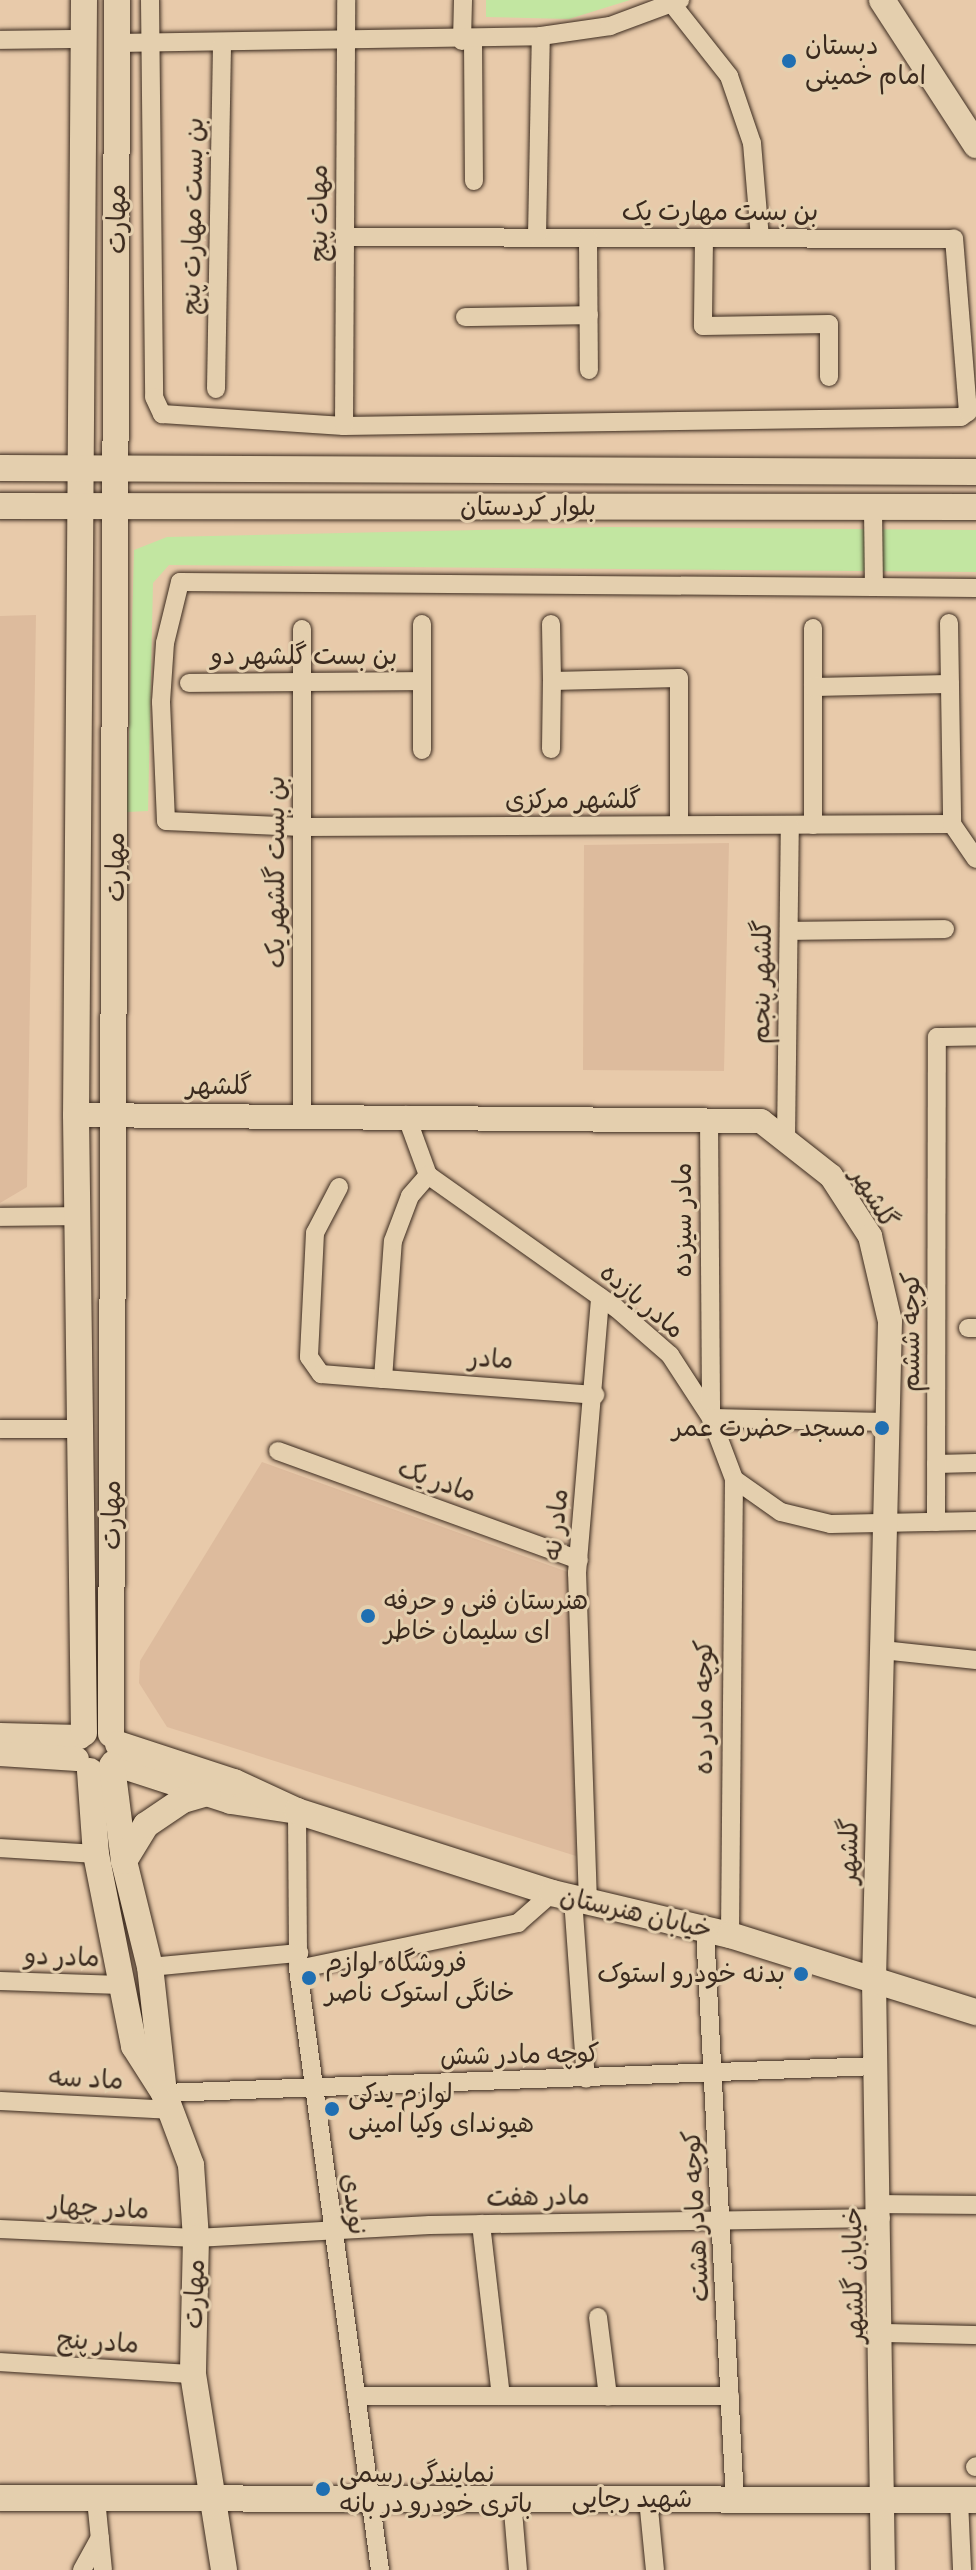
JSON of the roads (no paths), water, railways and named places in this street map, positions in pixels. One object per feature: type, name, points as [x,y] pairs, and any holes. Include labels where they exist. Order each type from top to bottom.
[{"type":"main road","name":"مهارت","points":[[84,0],[76,1115],[77,1429],[98,1751],[150,1967],[166,2102]]},
{"type":"main road","name":"مهارت","points":[[117,0],[119,505],[114,1113],[96,1854],[134,2046],[166,2102],[191,2165],[196,2238],[193,2374],[224,2570]]},
{"type":"main road","points":[[882,0],[976,145]]},
{"type":"main road","points":[[84,39],[117,43]]},
{"type":"main road","name":"بلوار کردستان","points":[[0,468],[976,472]]},
{"type":"main road","name":"بلوار کردستان","points":[[0,506],[976,507]]},
{"type":"main road","name":"خیابان هنرستان","points":[[98,1751],[208,1793],[297,1811],[571,1898],[717,1932],[976,2012]]},
{"type":"main road","name":"خیابان هنرستان","points":[[98,1751],[234,1782],[297,1811]]},
{"type":"main road","points":[[124,1861],[146,1825],[183,1800],[208,1793]]},
{"type":"main road","name":"شهید رجایی","points":[[0,2498],[967,2500]]},
{"type":"street","points":[[150,0],[156,408],[162,414],[344,426]]},
{"type":"street","name":"مهات پنج","points":[[344,426],[346,0]]},
{"type":"street","points":[[463,0],[468,41],[474,181]]},
{"type":"street","points":[[117,43],[468,41],[541,36],[610,26],[673,1],[729,76],[752,143],[760,238]]},
{"type":"street","points":[[537,236],[541,36]]},
{"type":"street","points":[[0,40],[84,39]]},
{"type":"street","name":"بن بست مهارت پنج","points":[[216,389],[222,44]]},
{"type":"street","name":"بن بست مهارت یک","points":[[344,426],[961,417],[968,412],[968,380],[954,239],[345,237]]},
{"type":"street","points":[[588,238],[589,370]]},
{"type":"street","points":[[704,238],[703,326],[829,324],[829,377]]},
{"type":"street","points":[[465,317],[589,315]]},
{"type":"street","points":[[873,508],[874,587],[976,588]]},
{"type":"street","name":"گلشهر مرکزی","points":[[874,587],[180,582],[163,673],[163,809],[174,825],[952,824]]},
{"type":"street","points":[[949,623],[952,824],[976,859]]},
{"type":"street","points":[[422,624],[422,750]]},
{"type":"street","points":[[551,624],[551,749]]},
{"type":"street","points":[[813,628],[813,825]]},
{"type":"street","name":"بن بست گلشهر یک","points":[[302,629],[302,1114]]},
{"type":"street","points":[[552,681],[679,678],[679,825]]},
{"type":"street","name":"بن بست گلشهر دو","points":[[189,683],[420,681]]},
{"type":"street","points":[[813,687],[950,684]]},
{"type":"street","name":"گلشهر پنجم","points":[[786,1140],[790,825]]},
{"type":"street","points":[[789,931],[945,929]]},
{"type":"street","name":"کوچه ششم","points":[[936,1522],[937,1037],[976,1036]]},
{"type":"street","points":[[76,1115],[114,1113]]},
{"type":"street","name":"گلشهر","points":[[114,1113],[761,1121],[831,1176],[870,1236],[890,1321],[874,1980]]},
{"type":"street","points":[[383,1379],[393,1241],[410,1196],[428,1175],[406,1115]]},
{"type":"street","name":"مادر سیزده","points":[[709,1118],[711,1418]]},
{"type":"street","name":"مادر یازده","points":[[428,1175],[600,1297],[670,1355],[711,1418],[734,1479]]},
{"type":"street","name":"مادر","points":[[339,1187],[315,1233],[310,1270],[309,1357],[321,1374],[595,1395]]},
{"type":"street","points":[[0,1217],[77,1216]]},
{"type":"street","name":"مادر نه","points":[[586,2079],[571,1898],[579,1560],[595,1395],[600,1297]]},
{"type":"street","points":[[711,1418],[887,1422]]},
{"type":"street","points":[[0,1429],[77,1429]]},
{"type":"street","name":"مادر یک","points":[[278,1451],[579,1560]]},
{"type":"street","points":[[936,1464],[976,1463]]},
{"type":"street","points":[[734,1479],[781,1512],[831,1524],[976,1521]]},
{"type":"street","name":"کوچه مادر ده","points":[[717,1932],[734,1479]]},
{"type":"street","points":[[882,1650],[976,1660]]},
{"type":"street","points":[[0,1735],[98,1751]]},
{"type":"street","points":[[0,1754],[98,1751]]},
{"type":"street","points":[[297,1811],[298,1961]]},
{"type":"street","points":[[0,1848],[96,1854]]},
{"type":"street","points":[[150,1967],[298,1961],[518,1923],[571,1898]]},
{"type":"street","name":"کوچه مادر هشت","points":[[717,1932],[715,2076],[735,2500]]},
{"type":"street","name":"نویدی","points":[[298,1961],[331,2232],[380,2570]]},
{"type":"street","name":"خیابان گلشهر","points":[[874,1980],[883,2333],[879,2499],[883,2570]]},
{"type":"street","name":"مادر دو","points":[[0,1981],[121,1985]]},
{"type":"street","name":"کوچه مادر شش","points":[[166,2102],[313,2085],[715,2076],[877,2066]]},
{"type":"street","name":"ماد سه","points":[[0,2101],[166,2102]]},
{"type":"street","name":"مادر هفت","points":[[196,2238],[481,2224],[722,2221],[976,2205]]},
{"type":"street","points":[[481,2224],[501,2396]]},
{"type":"street","name":"مادر چهار","points":[[0,2229],[196,2238]]},
{"type":"street","points":[[598,2317],[608,2396]]},
{"type":"street","points":[[883,2333],[976,2335]]},
{"type":"street","name":"مادر پنج","points":[[0,2362],[193,2374]]},
{"type":"street","points":[[356,2396],[730,2396]]},
{"type":"street","points":[[96,2499],[103,2570]]},
{"type":"street","points":[[512,2499],[518,2570]]},
{"type":"street","points":[[648,2499],[655,2570]]},
{"type":"street","points":[[962,2570],[967,2500]]},
{"type":"street","points":[[82,2570],[100,2538]]},
{"type":"place","name":"دبستان امام خمینی","points":[[789,61]]},
{"type":"place","name":"مسجد حضرت عمر","points":[[882,1428]]},
{"type":"place","name":"هنرستان فنی و حرفه ای سلیمان خاطر","points":[[368,1616]]},
{"type":"place","name":"بدنه خودرو استوک","points":[[801,1974]]},
{"type":"place","name":"فروشگاه لوازم خانگى استوک ناصر","points":[[309,1978]]},
{"type":"place","name":"لوازم یدکى هیونداى وکیا امینى","points":[[332,2109]]},
{"type":"place","name":"نمایندگی رسمی باتری خودرو در بانه","points":[[323,2489]]}]
